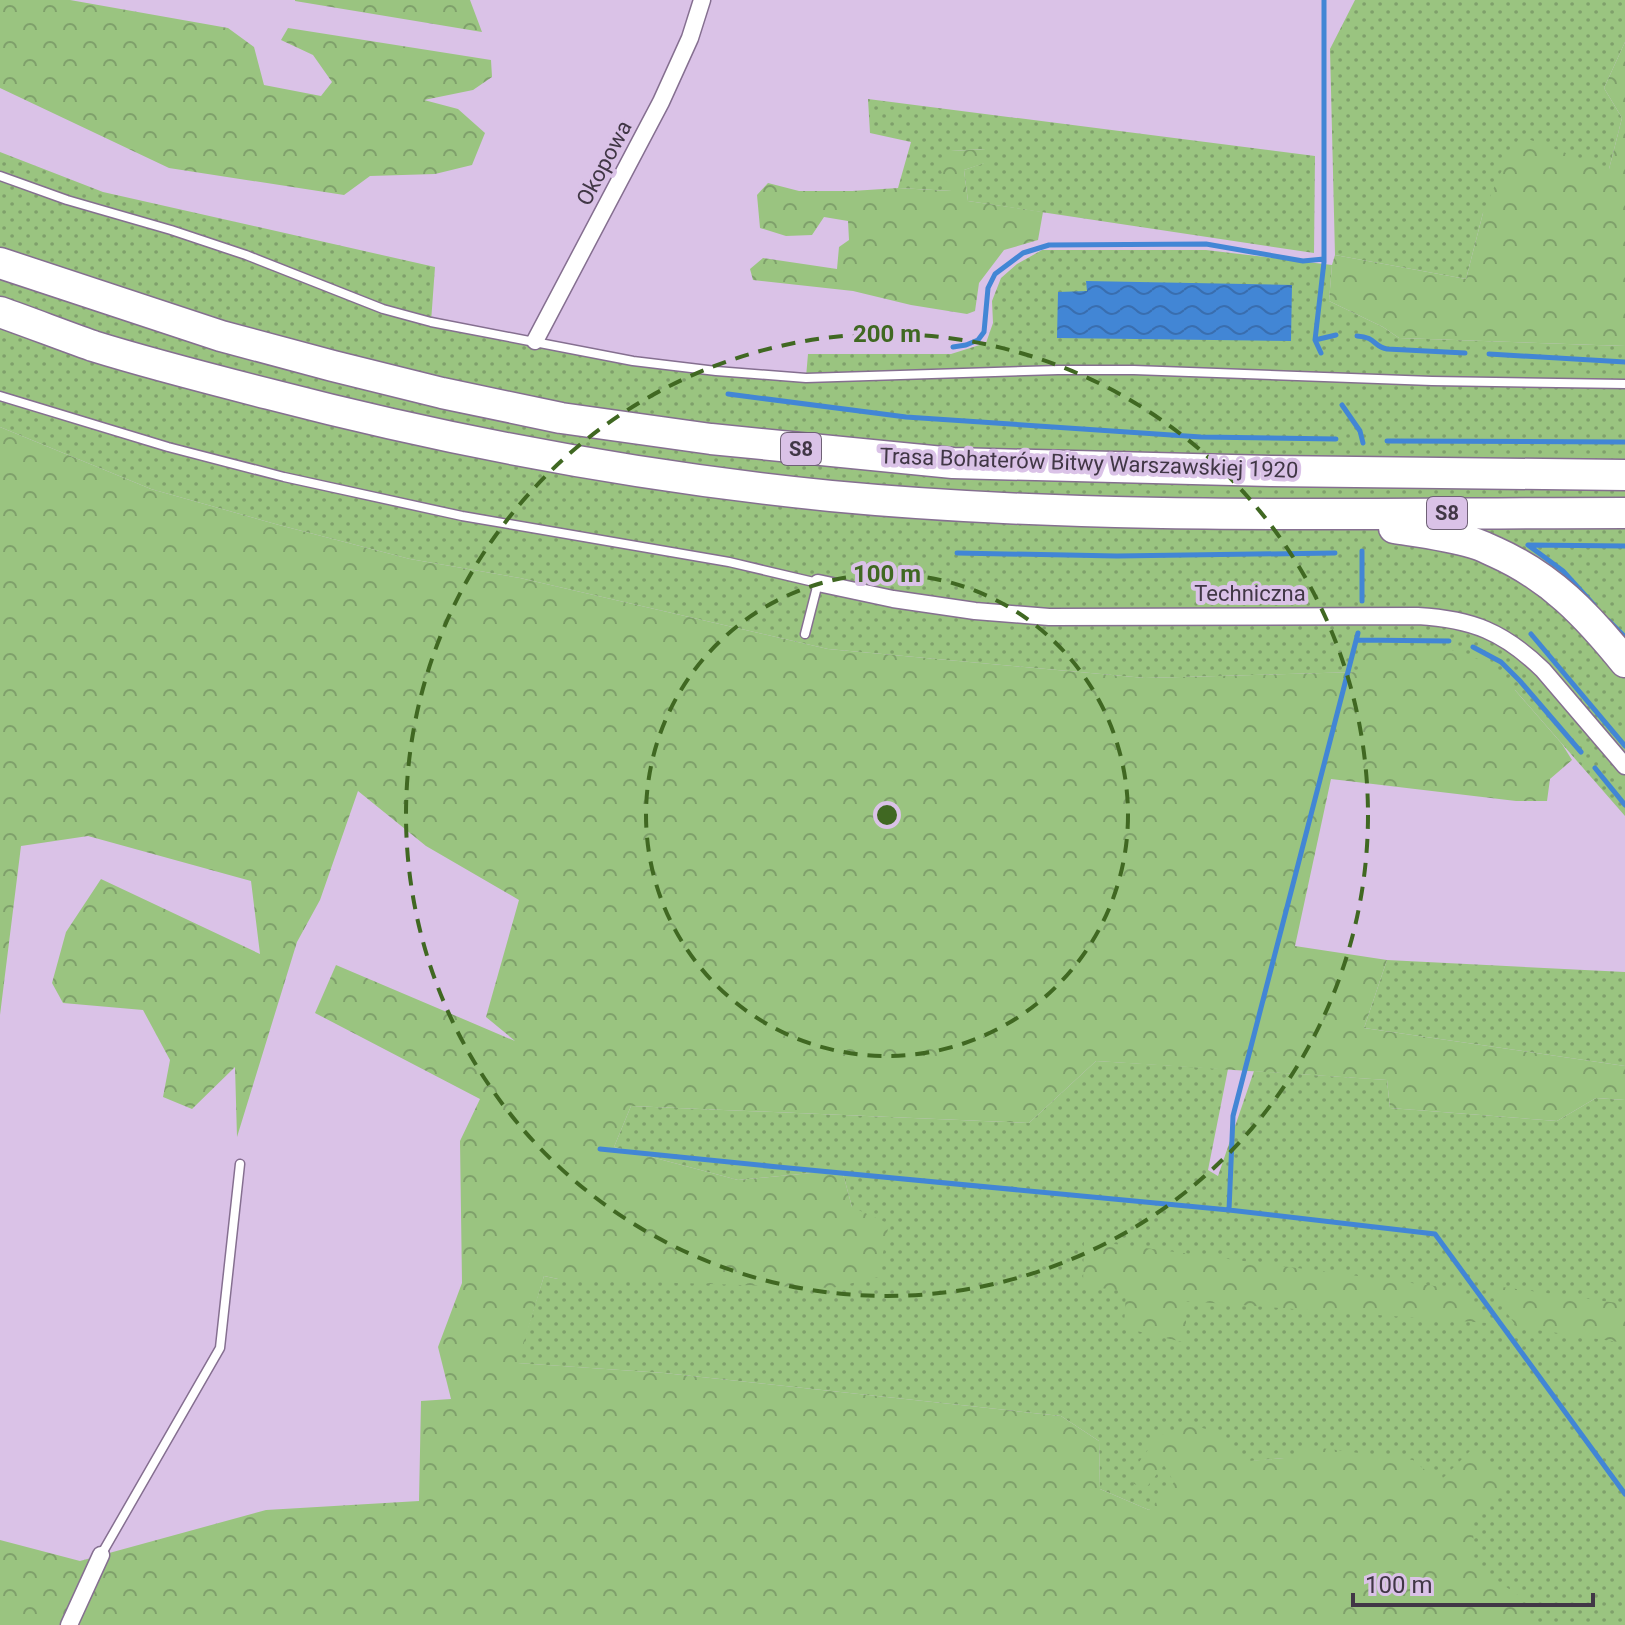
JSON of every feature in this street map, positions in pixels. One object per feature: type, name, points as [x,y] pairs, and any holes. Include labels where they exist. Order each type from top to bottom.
[{"type":"highway","name":"Trasa Bohaterów Bitwy Warszawskiej 1920","points":[[0,263],[221,336],[442,393],[561,418],[711,439],[953,463],[1625,475]]},
{"type":"highway","name":"Trasa Bohaterów Bitwy Warszawskiej 1920","points":[[0,312],[94,346],[322,408],[561,458],[707,481],[830,496],[1097,512],[1625,513]]},
{"type":"highway","points":[[1269,513],[1420,532],[1475,543],[1520,563],[1543,578],[1577,608],[1625,662]]},
{"type":"street","name":"Okopowa","points":[[535,341],[661,102],[690,38],[702,0]]},
{"type":"street","name":"Techniczna","points":[[818,583],[920,603],[1049,617],[1418,616],[1463,621],[1483,627],[1530,657],[1625,766]]},
{"type":"street","points":[[69,1625],[101,1555]]},
{"type":"lane","points":[[0,176],[246,255],[383,309],[431,322],[633,361],[806,378],[1134,370],[1432,381],[1625,384]]},
{"type":"lane","points":[[0,396],[168,447],[284,477],[462,516],[729,562],[818,583],[805,634]]},
{"type":"lane","points":[[101,1555],[220,1348],[240,1164]]},
{"type":"green space","points":[[0,0],[70,0],[228,28],[254,47],[264,85],[321,96],[332,82],[313,55],[281,40],[288,28],[491,60],[492,77],[473,90],[424,100],[458,109],[485,133],[472,165],[435,174],[370,176],[344,195],[169,168],[0,88]]},
{"type":"green space","points":[[470,0],[482,32],[295,1]]},
{"type":"green space","points":[[1355,0],[1625,0],[1625,42],[1604,88],[1622,118],[1609,169],[1483,213],[1466,279],[1335,255],[1330,49]]},
{"type":"green space","points":[[1625,42],[1625,346],[1399,338],[1329,301],[1335,255],[1466,279],[1483,213],[1520,136],[1609,169],[1622,118],[1604,88]]},
{"type":"green space","points":[[868,99],[1315,156],[1314,253],[968,201],[964,170],[984,163],[985,149],[951,151],[952,191],[898,188],[911,142],[870,133]]},
{"type":"green space","points":[[986,149],[985,163],[964,170],[968,201],[1043,212],[1038,240],[1004,250],[979,283],[975,311],[967,314],[853,291],[753,280],[750,269],[763,258],[837,269],[839,247],[849,240],[848,221],[824,217],[812,235],[786,236],[760,228],[757,195],[768,183],[799,191],[898,188],[951,191],[938,165],[951,151]]},
{"type":"green space","points":[[0,152],[103,192],[435,267],[431,322],[633,361],[806,377],[808,354],[951,354],[986,343],[993,323],[992,301],[1001,278],[1017,264],[1042,250],[1206,250],[1332,265],[1329,301],[1399,338],[1625,346],[1625,816],[1515,690],[1358,672],[1145,678],[828,649],[520,578],[410,559],[151,489],[0,427]]},
{"type":"green space","points":[[0,427],[151,489],[279,525],[410,559],[520,578],[828,649],[1145,678],[1358,672],[1361,648],[1446,648],[1486,662],[1515,690],[1572,760],[1550,779],[1547,801],[1516,801],[1331,779],[1295,946],[1387,960],[1364,1028],[1625,1066],[1625,1100],[1596,1098],[1557,1121],[1390,1108],[1387,1080],[1096,1061],[1029,1123],[631,1106],[614,1147],[738,1180],[842,1170],[852,1207],[889,1224],[878,1277],[832,1288],[558,1279],[544,1276],[518,1363],[664,1373],[1061,1416],[1099,1441],[1100,1489],[1149,1510],[1176,1480],[1172,1479],[1164,1465],[1146,1488],[1134,1484],[1131,1473],[1158,1436],[1189,1425],[1215,1431],[1248,1461],[1284,1458],[1313,1447],[1413,1460],[1439,1482],[1470,1451],[1508,1482],[1473,1520],[1474,1565],[1518,1595],[1529,1625],[0,1625],[0,1540],[80,1561],[266,1510],[419,1501],[421,1401],[451,1399],[438,1347],[462,1283],[460,1141],[480,1099],[315,1013],[336,965],[515,1041],[486,1017],[519,900],[426,846],[358,791],[320,900],[297,942],[237,1137],[235,1067],[192,1109],[163,1097],[170,1060],[143,1010],[63,1003],[52,983],[66,932],[101,879],[260,954],[251,881],[88,836],[21,846],[0,1015]]},
{"type":"green space","points":[[1387,960],[1625,972],[1625,1066],[1364,1028]]},
{"type":"green space","points":[[1096,1061],[1228,1069],[1208,1170],[1218,1176],[1254,1071],[1387,1080],[1390,1108],[1557,1121],[1596,1098],[1625,1100],[1625,1625],[1468,1625],[1285,1458],[1219,1464],[1149,1510],[1100,1489],[1099,1441],[1061,1416],[664,1373],[517,1363],[544,1276],[558,1279],[852,1207],[842,1170],[738,1180],[614,1147],[631,1106],[1029,1123]]},
{"type":"green space","points":[[1084,1240],[1457,1289],[1488,1323],[1185,1301],[1187,1343],[1124,1328],[1126,1291],[1083,1286]]},
{"type":"green space","points":[[1487,1285],[1625,1304],[1625,1343],[1517,1327]]},
{"type":"water","points":[[1086,281],[1292,285],[1291,341],[1057,338],[1058,292],[1087,291]]},
{"type":"waterway","points":[[1321,353],[1315,340],[1324,262],[1324,0]]},
{"type":"waterway","points":[[953,347],[978,340],[984,332],[988,288],[995,274],[1023,253],[1049,245],[1206,244],[1303,261],[1324,259]]},
{"type":"waterway","points":[[1315,340],[1336,335]]},
{"type":"waterway","points":[[1357,336],[1368,338],[1387,349],[1465,353]]},
{"type":"waterway","points":[[1489,354],[1625,362]]},
{"type":"waterway","points":[[728,394],[906,417],[1201,437],[1336,439]]},
{"type":"waterway","points":[[1342,405],[1360,431],[1363,443]]},
{"type":"waterway","points":[[1387,441],[1625,442]]},
{"type":"waterway","points":[[1594,605],[1563,571],[1528,545],[1625,546]]},
{"type":"waterway","points":[[1362,551],[1362,601]]},
{"type":"waterway","points":[[957,553],[1117,556],[1335,553]]},
{"type":"waterway","points":[[1609,621],[1625,637]]},
{"type":"waterway","points":[[1229,1210],[1233,1116],[1358,633]]},
{"type":"waterway","points":[[1531,634],[1625,746]]},
{"type":"waterway","points":[[1357,640],[1449,641]]},
{"type":"waterway","points":[[1473,647],[1501,662],[1581,752]]},
{"type":"waterway","points":[[1595,768],[1625,805]]},
{"type":"waterway","points":[[600,1149],[1229,1210],[1435,1234],[1625,1494]]}]
